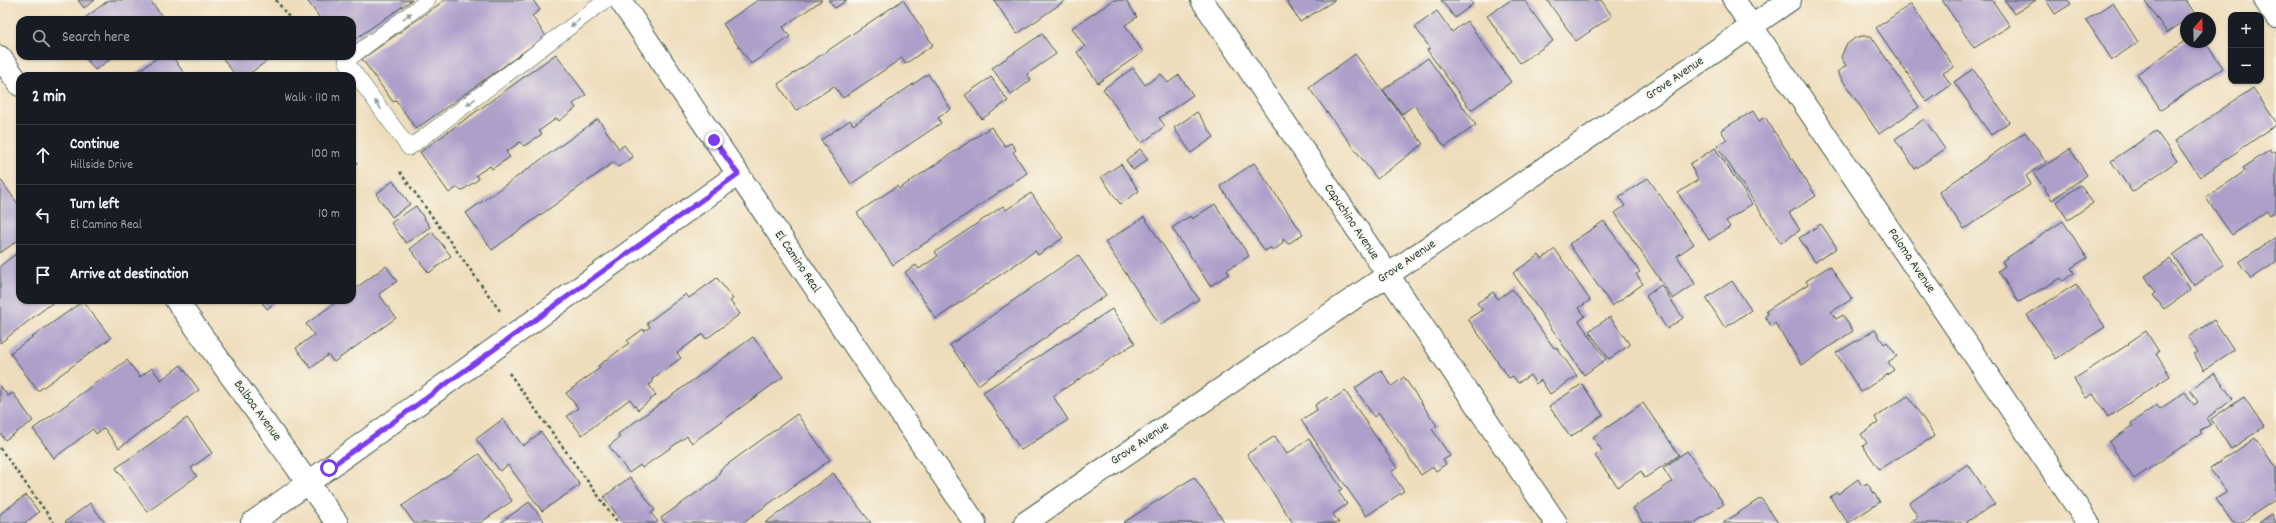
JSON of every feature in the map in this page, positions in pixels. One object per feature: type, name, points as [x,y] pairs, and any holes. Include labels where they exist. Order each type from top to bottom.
[{"type":"street","name":"El Camino Real","points":[[620,0],[975,523]]},
{"type":"street","name":"Capuchino Avenue","points":[[1202,0],[1387,276],[1556,523]]},
{"type":"street","name":"Paloma Avenue","points":[[1734,0],[2088,523]]},
{"type":"street","name":"Grove Avenue","points":[[1024,523],[1790,0]]},
{"type":"street","points":[[2265,0],[2276,17]]},
{"type":"street","points":[[0,57],[16,79]]},
{"type":"street","points":[[252,523],[738,174]]},
{"type":"street","name":"Balboa Avenue","points":[[179,304],[338,523]]},
{"type":"lane","points":[[356,53],[428,0]]},
{"type":"lane","points":[[356,74],[409,148],[606,0]]},
{"type":"lane","points":[[346,60],[355,72]]},
{"type":"path","points":[[276,0],[288,16]]},
{"type":"path","points":[[398,168],[516,333]]},
{"type":"path","points":[[492,350],[618,523]]},
{"type":"path","points":[[0,448],[54,523]]},
{"type":"building","points":[[78,0],[95,0],[84,8]]},
{"type":"building","points":[[109,0],[150,0],[162,16],[87,16]]},
{"type":"building","points":[[307,0],[412,0],[356,38],[356,16],[318,16]]},
{"type":"building","points":[[445,0],[533,0],[540,10],[532,16],[546,36],[416,129],[396,100],[393,102],[362,59]]},
{"type":"building","points":[[758,0],[822,0],[783,27],[790,37],[751,64],[723,24]]},
{"type":"building","points":[[828,0],[847,0],[835,8]]},
{"type":"building","points":[[903,0],[933,45],[905,64],[902,58],[843,98],[834,86],[796,111],[778,84]]},
{"type":"building","points":[[994,0],[1066,0],[1017,34]]},
{"type":"building","points":[[1114,0],[1126,0],[1137,17],[1125,25],[1143,52],[1098,83],[1077,52],[1085,47],[1072,28]]},
{"type":"building","points":[[1286,0],[1335,0],[1300,22]]},
{"type":"building","points":[[1441,0],[1470,0],[1473,4],[1455,18]]},
{"type":"building","points":[[1511,0],[1524,0],[1553,41],[1520,63],[1487,16]]},
{"type":"building","points":[[1547,0],[1601,0],[1612,16],[1576,41]]},
{"type":"building","points":[[1942,0],[1992,0],[2010,26],[1974,48]]},
{"type":"building","points":[[2005,0],[2036,0],[2014,14]]},
{"type":"building","points":[[2046,0],[2068,0],[2071,4],[2055,14]]},
{"type":"building","points":[[2149,0],[2186,0],[2194,12],[2180,12],[2180,24],[2167,33],[2146,2]]},
{"type":"building","points":[[2113,3],[2138,42],[2112,60],[2086,20]]},
{"type":"building","points":[[1911,4],[1954,67],[1943,73],[1951,85],[1927,102],[1876,28]]},
{"type":"building","points":[[1437,11],[1452,32],[1467,21],[1511,82],[1471,110],[1427,50],[1430,48],[1415,27]]},
{"type":"building","points":[[1042,34],[1056,54],[1027,74],[1031,80],[1011,95],[992,68]]},
{"type":"building","points":[[1871,36],[1919,107],[1879,134],[1837,72],[1846,66],[1841,57],[1846,45],[1855,38]]},
{"type":"building","points":[[2180,44],[2180,48],[2209,48],[2223,68],[2161,110],[2137,74]]},
{"type":"building","points":[[556,54],[586,95],[573,104],[576,108],[559,121],[557,118],[539,131],[542,134],[524,146],[520,142],[506,152],[510,157],[492,169],[490,166],[476,175],[479,179],[461,191],[458,187],[449,193],[420,152]]},
{"type":"building","points":[[1355,54],[1423,144],[1377,179],[1309,88]]},
{"type":"building","points":[[1428,58],[1476,125],[1445,147],[1414,105],[1402,114],[1383,90]]},
{"type":"building","points":[[87,60],[109,60],[95,70]]},
{"type":"building","points":[[154,60],[175,60],[183,72],[137,72]]},
{"type":"building","points":[[224,60],[267,61],[252,72],[233,72]]},
{"type":"building","points":[[1133,68],[1145,85],[1161,74],[1168,83],[1179,75],[1193,95],[1159,118],[1165,126],[1142,143],[1103,89]]},
{"type":"building","points":[[1973,69],[2009,122],[1991,135],[1954,82]]},
{"type":"building","points":[[928,74],[951,109],[938,118],[941,123],[851,184],[821,140],[850,120],[853,125]]},
{"type":"building","points":[[991,77],[1008,101],[982,119],[965,95]]},
{"type":"building","points":[[2253,88],[2276,122],[2276,125],[2200,177],[2175,141]]},
{"type":"building","points":[[1753,111],[1759,121],[1765,117],[1816,196],[1789,213],[1800,230],[1781,243],[1717,146],[1727,140],[1721,130]]},
{"type":"building","points":[[1197,112],[1214,137],[1191,153],[1174,128]]},
{"type":"building","points":[[598,119],[619,149],[624,145],[633,157],[618,167],[614,162],[492,250],[466,213]]},
{"type":"building","points":[[1924,119],[1945,149],[1915,169],[1895,139]]},
{"type":"building","points":[[991,127],[1005,146],[1011,143],[1016,150],[1013,152],[1027,173],[893,265],[857,213],[897,186],[899,189]]},
{"type":"building","points":[[2156,131],[2177,161],[2132,192],[2111,161]]},
{"type":"building","points":[[2025,132],[2046,162],[2026,176],[2031,184],[1964,229],[1939,192]]},
{"type":"building","points":[[1715,148],[1752,204],[1726,221],[1730,227],[1709,240],[1678,193],[1698,180],[1690,164]]},
{"type":"building","points":[[1140,149],[1148,159],[1133,170],[1126,160]]},
{"type":"building","points":[[2070,149],[2087,175],[2052,200],[2034,173]]},
{"type":"building","points":[[2270,150],[2272,153],[2276,151],[2276,211],[2270,215],[2267,211],[2232,235],[2206,198],[2245,171],[2243,168]]},
{"type":"building","points":[[1254,163],[1303,234],[1288,244],[1283,239],[1282,244],[1274,250],[1270,248],[1265,251],[1220,186]]},
{"type":"building","points":[[1121,164],[1139,191],[1120,204],[1101,177]]},
{"type":"building","points":[[1648,178],[1694,244],[1677,256],[1695,284],[1673,299],[1615,213],[1625,206],[1619,197]]},
{"type":"building","points":[[0,179],[16,201],[16,242],[0,253]]},
{"type":"building","points":[[393,181],[410,204],[392,217],[376,194]]},
{"type":"building","points":[[2080,185],[2093,203],[2068,220],[2056,202]]},
{"type":"building","points":[[1031,193],[1063,238],[1038,255],[1035,251],[936,319],[905,272],[916,265],[919,269],[938,256],[935,252],[1003,206],[1006,210]]},
{"type":"building","points":[[1215,204],[1249,256],[1227,270],[1229,274],[1210,286],[1172,228],[1190,216],[1192,219]]},
{"type":"building","points":[[416,206],[430,227],[406,243],[391,223]]},
{"type":"building","points":[[1144,217],[1199,299],[1160,325],[1105,242]]},
{"type":"building","points":[[1604,221],[1640,272],[1636,274],[1643,284],[1612,306],[1569,244]]},
{"type":"building","points":[[2063,221],[2087,258],[2071,268],[2074,273],[2063,281],[2061,278],[2019,302],[1998,271],[2005,266],[2002,261]]},
{"type":"building","points":[[1821,224],[1837,248],[1815,262],[1799,238]]},
{"type":"building","points":[[432,232],[451,256],[429,273],[410,249]]},
{"type":"building","points":[[2202,234],[2224,265],[2194,286],[2173,255]]},
{"type":"building","points":[[2276,237],[2276,262],[2251,279],[2239,262]]},
{"type":"building","points":[[1555,249],[1590,300],[1579,308],[1585,316],[1579,321],[1606,359],[1584,375],[1513,273],[1539,255],[1542,259]]},
{"type":"building","points":[[16,254],[16,304],[51,304],[0,343],[0,266]]},
{"type":"building","points":[[1078,255],[1106,295],[978,385],[950,345]]},
{"type":"building","points":[[2170,259],[2191,290],[2164,309],[2153,295],[2156,293],[2145,276]]},
{"type":"building","points":[[386,266],[397,281],[379,294],[396,318],[334,362],[328,355],[311,368],[296,348],[314,335],[306,324],[334,304],[356,304],[356,288]]},
{"type":"building","points":[[1830,266],[1852,299],[1831,312],[1836,319],[1843,315],[1853,331],[1802,365],[1775,323],[1771,326],[1765,316],[1768,314],[1766,311],[1808,284],[1806,281]]},
{"type":"building","points":[[717,278],[733,299],[730,301],[740,314],[706,339],[703,334],[677,353],[681,358],[652,379],[653,382],[649,385],[656,395],[638,410],[630,399],[582,435],[567,416],[578,408],[566,393],[600,368],[598,366],[629,343],[627,341],[643,329],[644,331],[650,327],[647,323],[686,294],[689,298]]},
{"type":"building","points":[[1732,281],[1751,310],[1725,328],[1706,298]]},
{"type":"building","points":[[2076,284],[2105,327],[2056,359],[2027,315]]},
{"type":"building","points":[[1661,285],[1683,318],[1667,329],[1646,296]]},
{"type":"building","points":[[1512,289],[1554,348],[1556,347],[1577,376],[1550,394],[1541,380],[1536,384],[1530,375],[1518,383],[1513,376],[1509,378],[1468,319],[1482,310],[1477,303],[1493,292],[1498,299]]},
{"type":"building","points":[[79,304],[85,304],[111,338],[38,391],[10,353]]},
{"type":"building","points":[[263,304],[273,304],[267,309]]},
{"type":"building","points":[[1112,309],[1135,343],[1053,396],[1068,420],[1021,450],[983,392]]},
{"type":"building","points":[[1610,317],[1630,345],[1609,359],[1589,331]]},
{"type":"building","points":[[2214,320],[2234,350],[2204,370],[2194,354],[2198,352],[2188,337]]},
{"type":"building","points":[[1875,330],[1884,344],[1887,342],[1897,356],[1888,362],[1894,370],[1861,392],[1836,353]]},
{"type":"building","points":[[2146,331],[2159,352],[2156,354],[2170,376],[2108,417],[2093,394],[2086,398],[2074,379],[2129,344],[2128,343]]},
{"type":"building","points":[[753,337],[783,377],[692,443],[687,436],[642,468],[640,465],[629,473],[609,446],[620,437],[618,434]]},
{"type":"building","points":[[127,360],[140,377],[152,368],[161,380],[181,365],[199,390],[119,448],[104,428],[96,434],[93,429],[54,458],[33,429]]},
{"type":"building","points":[[1381,370],[1392,386],[1404,377],[1437,426],[1432,429],[1450,456],[1443,460],[1446,464],[1436,471],[1433,467],[1421,475],[1379,413],[1374,417],[1355,388]]},
{"type":"building","points":[[2214,373],[2233,399],[2207,418],[2211,424],[2200,431],[2202,433],[2134,479],[2109,442],[2133,426],[2131,423],[2157,405],[2160,409],[2185,392],[2194,405],[2198,402],[2190,390]]},
{"type":"building","points":[[1582,384],[1603,415],[1570,437],[1549,406]]},
{"type":"building","points":[[0,385],[8,396],[13,393],[33,421],[5,440],[0,433]]},
{"type":"building","points":[[1345,391],[1397,468],[1391,472],[1404,491],[1366,516],[1301,420],[1317,410],[1315,405],[1328,397],[1331,400]]},
{"type":"building","points":[[1908,396],[1935,436],[1879,469],[1863,446],[1867,443],[1861,434],[1878,423],[1875,417]]},
{"type":"building","points":[[2244,397],[2264,427],[2231,449],[2211,419]]},
{"type":"building","points":[[1643,403],[1679,455],[1645,478],[1641,471],[1618,487],[1595,456],[1602,451],[1593,437]]},
{"type":"building","points":[[797,414],[830,460],[742,523],[665,523],[661,518],[716,479],[721,469]]},
{"type":"building","points":[[187,418],[212,453],[191,468],[197,476],[147,512],[116,468]]},
{"type":"building","points":[[503,419],[523,446],[541,432],[580,485],[542,511],[508,465],[500,471],[476,439]]},
{"type":"building","points":[[1275,436],[1287,454],[1309,439],[1342,489],[1338,491],[1347,504],[1333,514],[1339,523],[1293,523],[1247,454]]},
{"type":"building","points":[[2255,438],[2276,468],[2276,499],[2241,523],[2233,523],[2216,499],[2227,492],[2210,469]]},
{"type":"building","points":[[1687,451],[1724,504],[1694,523],[1643,523],[1633,508],[1672,482],[1663,468]]},
{"type":"building","points":[[479,454],[512,501],[480,523],[414,523],[402,506]]},
{"type":"building","points":[[1968,464],[1995,504],[1965,523],[1909,523],[1918,517],[1909,503]]},
{"type":"building","points":[[833,473],[871,523],[765,523]]},
{"type":"building","points":[[630,477],[655,510],[651,513],[658,522],[623,523],[604,497]]},
{"type":"building","points":[[1194,477],[1225,523],[1123,523]]},
{"type":"building","points":[[1858,479],[1862,486],[1867,483],[1880,502],[1848,523],[1830,497],[1837,492],[1838,494]]},
{"type":"building","points":[[26,495],[39,512],[25,523],[0,523],[0,514]]},
{"type":"building","points":[[1761,498],[1778,523],[1723,523]]},
{"type":"building","points":[[529,502],[544,521],[540,523],[500,523]]},
{"type":"building","points":[[90,503],[105,523],[65,522]]},
{"type":"building","points":[[2272,514],[2276,523],[2259,523]]},
{"type":"route","points":[[329,468],[738,174],[714,140]]}]
